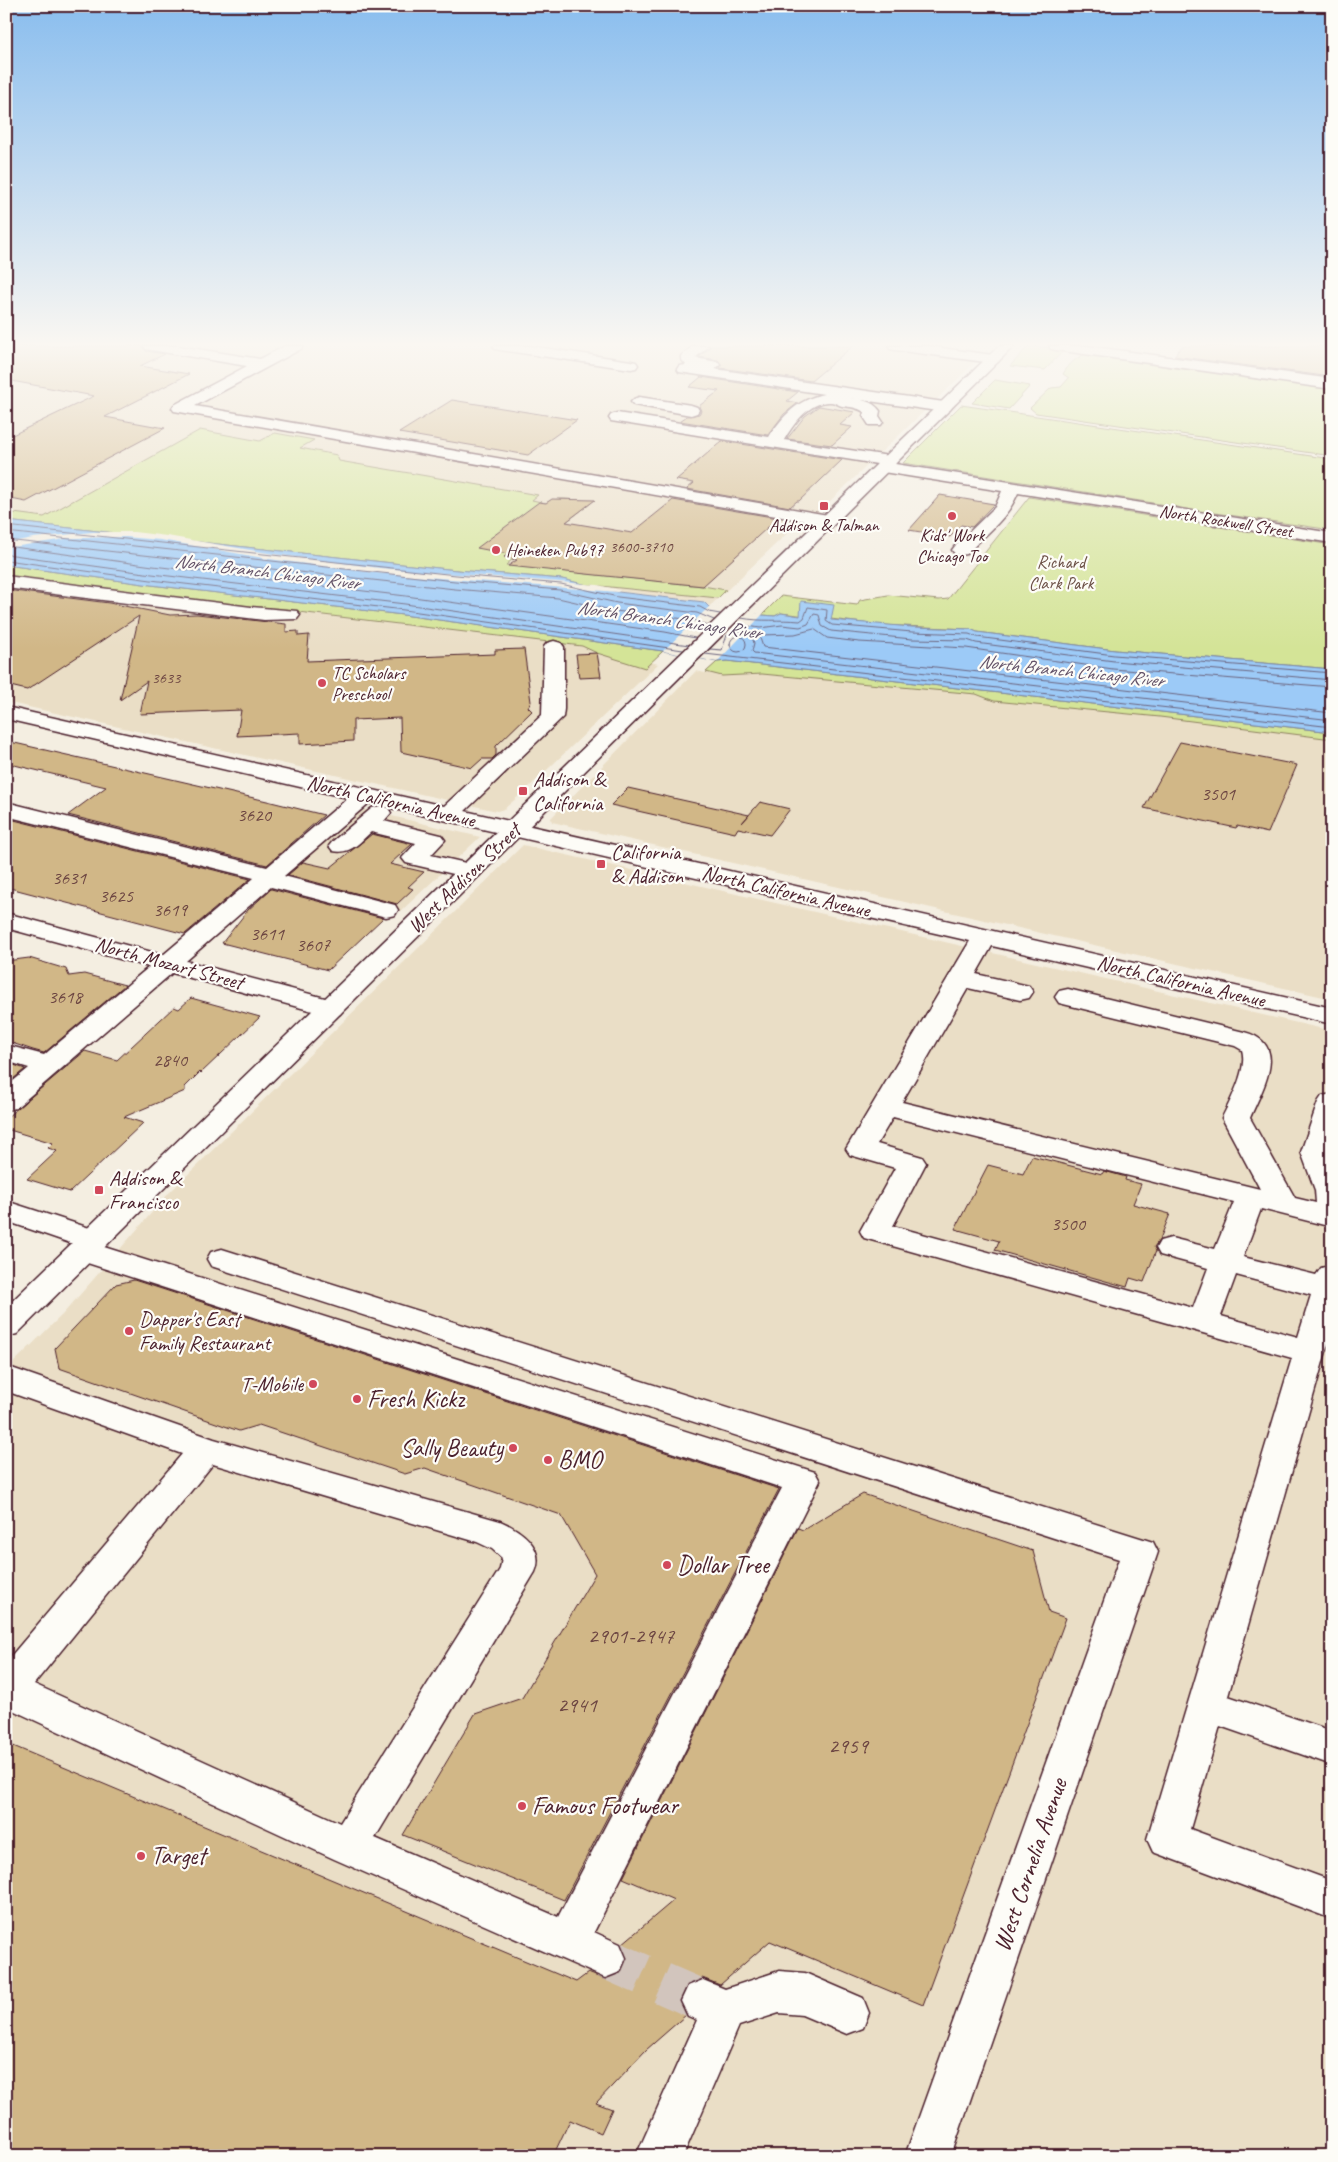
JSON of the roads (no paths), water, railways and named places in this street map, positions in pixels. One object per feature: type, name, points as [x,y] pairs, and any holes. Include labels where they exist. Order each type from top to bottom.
[{"type":"street","points":[[405,447],[828,520]]},
{"type":"street","name":"North Rockwell Street","points":[[820,447],[886,464],[1013,488],[1332,538]]},
{"type":"street","points":[[839,453],[846,447]]},
{"type":"street","name":"West Addison Street","points":[[6,1326],[903,447]]},
{"type":"street","points":[[961,550],[974,536],[986,528],[1004,507],[1007,496],[1013,488]]},
{"type":"street","points":[[6,582],[233,610],[263,616],[290,615]]},
{"type":"street","points":[[449,814],[552,717],[554,710],[554,647]]},
{"type":"street","name":"North California Avenue","points":[[6,713],[1332,1016]]},
{"type":"street","points":[[6,1102],[365,795]]},
{"type":"street","points":[[341,846],[393,801]]},
{"type":"street","points":[[6,809],[269,877],[386,910]]},
{"type":"street","points":[[366,824],[434,840],[414,858],[471,871]]},
{"type":"street","name":"North Mozart Street","points":[[6,920],[332,1008]]},
{"type":"street","points":[[985,936],[860,1149],[912,1162],[875,1231],[1309,1351]]},
{"type":"street","points":[[960,978],[1020,992]]},
{"type":"street","points":[[1068,998],[1244,1040],[1255,1048],[1258,1060],[1247,1094],[1236,1118],[1284,1205]]},
{"type":"street","points":[[6,1053],[49,1066]]},
{"type":"street","points":[[885,1106],[1284,1205],[1331,1203],[1315,1152],[1332,1102]]},
{"type":"street","points":[[1202,1322],[1250,1196]]},
{"type":"street","points":[[6,1211],[88,1245],[803,1481],[567,1942]]},
{"type":"street","points":[[1171,1248],[1225,1262],[1330,1282],[1167,1839],[1332,1900]]},
{"type":"street","name":"West Cornelia Avenue","points":[[222,1259],[1140,1552],[928,2156]]},
{"type":"street","points":[[6,1378],[206,1449],[487,1531],[506,1539],[518,1555],[520,1565],[513,1580],[348,1846]]},
{"type":"street","points":[[206,1449],[6,1690],[348,1846],[605,1958]]},
{"type":"street","points":[[1206,1705],[1331,1743]]},
{"type":"street","points":[[659,2156],[713,2005],[779,1992],[805,1994],[847,2014]]},
{"type":"water","name":"North Branch Chicago River","points":[[6,521],[457,570],[562,579],[618,592],[704,602],[709,607],[762,615],[775,616],[781,613],[800,616],[801,601],[834,605],[831,620],[912,627],[970,629],[977,632],[1115,650],[1332,669],[1332,732],[727,661],[717,662],[663,651],[403,615],[151,585],[6,565]]},
{"type":"tunnel","points":[[605,1958],[703,2001]]},
{"type":"place","name":"Addison & Talman","points":[[824,506]]},
{"type":"place","name":"Kids' Work Chicago Too","points":[[952,516]]},
{"type":"place","name":"Heineken Pub97","points":[[496,550]]},
{"type":"place","name":"TC Scholars Preschool","points":[[322,683]]},
{"type":"place","name":"Addison & California","points":[[523,791]]},
{"type":"place","name":"California & Addison","points":[[601,864]]},
{"type":"place","name":"Addison & Francisco","points":[[99,1190]]},
{"type":"place","name":"Dapper's East Family Restaurant","points":[[129,1331]]},
{"type":"place","name":"T-Mobile","points":[[313,1384]]},
{"type":"place","name":"Fresh Kickz","points":[[357,1399]]},
{"type":"place","name":"Sally Beauty","points":[[513,1448]]},
{"type":"place","name":"BMO","points":[[548,1460]]},
{"type":"place","name":"Dollar Tree","points":[[667,1565]]},
{"type":"place","name":"Famous Footwear","points":[[522,1806]]},
{"type":"place","name":"Target","points":[[141,1856]]},
{"type":"park label","name":"Richard Clark Park","points":[[1061,572]]}]
